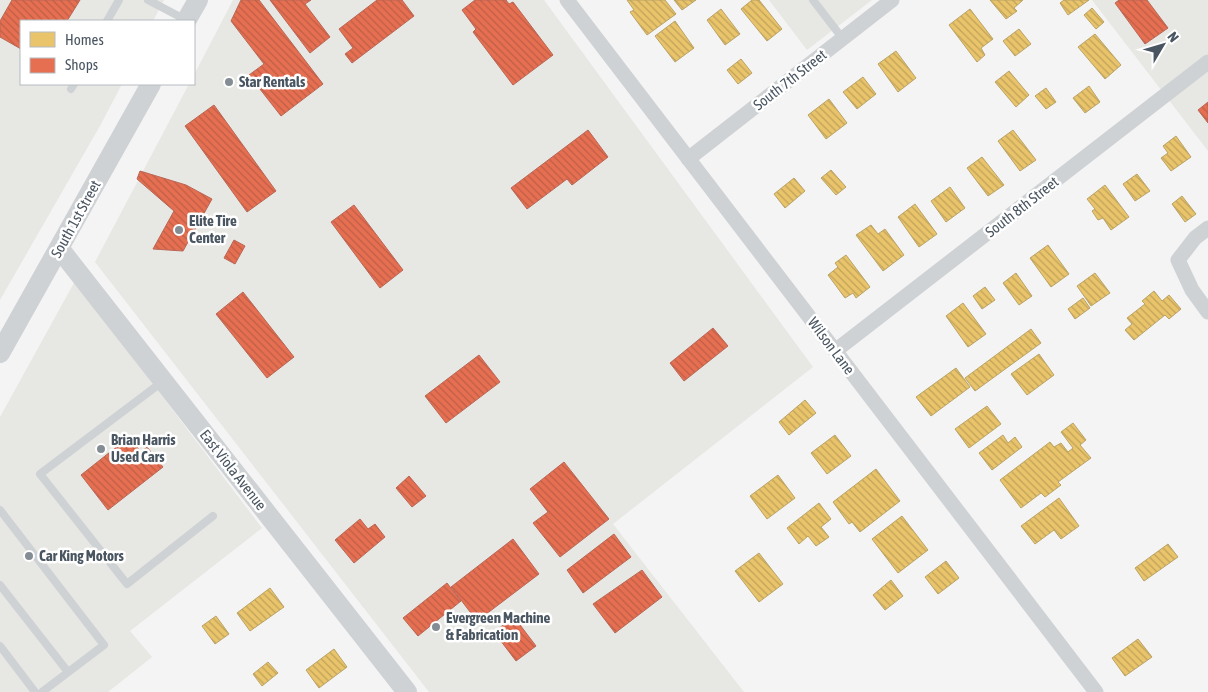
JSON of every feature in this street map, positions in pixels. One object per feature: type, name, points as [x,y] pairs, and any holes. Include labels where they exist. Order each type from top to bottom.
[{"type":"street","points":[[187,20],[198,0]]},
{"type":"street","name":"Wilson Lane","points":[[566,0],[1096,692]]},
{"type":"street","name":"South 7th Street","points":[[688,159],[892,0]]},
{"type":"street","name":"South 8th Street","points":[[835,351],[1208,62]]},
{"type":"street","name":"South 1st Street","points":[[0,354],[150,85]]},
{"type":"street","points":[[1208,228],[1196,238],[1178,260],[1192,290],[1208,312]]},
{"type":"street","name":"East Viola Avenue","points":[[59,248],[407,692]]},
{"type":"lane","points":[[108,20],[119,0]]},
{"type":"lane","points":[[148,0],[184,20]]},
{"type":"lane","points":[[813,0],[843,38]]},
{"type":"lane","points":[[163,380],[40,474],[126,584],[213,516]]},
{"type":"lane","points":[[0,510],[104,645],[42,692]]},
{"type":"lane","points":[[0,585],[68,672]]},
{"type":"lane","points":[[0,646],[36,692]]},
{"type":"shaded area","points":[[0,0],[164,0],[154,20],[20,20],[20,85],[121,85],[0,300]]},
{"type":"shaded area","points":[[233,0],[544,0],[813,367],[613,524],[744,692],[429,692],[95,262],[188,85],[195,85],[195,73]]},
{"type":"shaded area","points":[[769,0],[872,0],[807,50]]},
{"type":"shaded area","points":[[1092,0],[1208,0],[1208,151]]},
{"type":"shaded area","name":"Brian Harris Used Cars","points":[[75,281],[262,528],[130,631],[152,657],[108,692],[0,692],[0,417]]},
{"type":"building: Homes","points":[[627,0],[665,0],[676,14],[647,35],[630,12],[634,10]]},
{"type":"building: Homes","points":[[674,0],[696,0],[682,10]]},
{"type":"building: Homes","points":[[752,0],[759,0],[782,29],[767,41],[741,9]]},
{"type":"building: Homes","points":[[990,0],[1023,0],[1014,8],[1017,11],[1006,19]]},
{"type":"building: Homes","points":[[1064,0],[1089,0],[1068,15],[1060,3]]},
{"type":"building: Homes","points":[[1092,8],[1104,22],[1096,29],[1084,15]]},
{"type":"building: Homes","points":[[721,9],[740,34],[725,45],[707,20]]},
{"type":"building: Homes","points":[[970,9],[993,39],[981,48],[985,55],[977,62],[949,25]]},
{"type":"building: Homes","points":[[675,21],[694,48],[675,62],[655,36]]},
{"type":"building: Homes","points":[[1019,29],[1031,44],[1015,56],[1003,41]]},
{"type":"building: Homes","points":[[1095,34],[1121,65],[1105,79],[1078,47]]},
{"type":"building: Homes","points":[[896,51],[916,78],[898,92],[878,64]]},
{"type":"building: Homes","points":[[741,59],[752,73],[738,84],[727,70]]},
{"type":"building: Homes","points":[[1009,71],[1029,95],[1016,107],[995,82]]},
{"type":"building: Homes","points":[[863,77],[876,94],[857,109],[843,92]]},
{"type":"building: Homes","points":[[1089,86],[1100,102],[1085,113],[1073,98]]},
{"type":"building: Homes","points":[[1046,88],[1056,102],[1046,109],[1035,96]]},
{"type":"building: Homes","points":[[829,99],[847,123],[826,139],[808,115]]},
{"type":"building: Homes","points":[[1013,130],[1036,160],[1020,171],[998,141]]},
{"type":"building: Homes","points":[[1176,136],[1191,157],[1171,171],[1161,158],[1168,153],[1163,146]]},
{"type":"building: Homes","points":[[982,157],[1004,185],[988,196],[967,168]]},
{"type":"building: Homes","points":[[831,170],[846,187],[836,195],[821,178]]},
{"type":"building: Homes","points":[[1137,174],[1150,191],[1135,201],[1123,184]]},
{"type":"building: Homes","points":[[794,178],[805,191],[785,208],[774,194]]},
{"type":"building: Homes","points":[[1105,185],[1129,217],[1111,230],[1103,218],[1098,220],[1092,211],[1095,209],[1087,199]]},
{"type":"building: Homes","points":[[950,187],[965,208],[946,222],[931,201]]},
{"type":"building: Homes","points":[[1182,196],[1196,214],[1185,222],[1172,204]]},
{"type":"building: Homes","points":[[915,204],[937,234],[919,247],[898,217]]},
{"type":"building: Homes","points":[[871,225],[878,234],[885,229],[904,255],[883,271],[856,235]]},
{"type":"building: Homes","points":[[1048,245],[1069,274],[1051,287],[1030,258]]},
{"type":"building: Homes","points":[[846,255],[870,287],[856,298],[853,293],[845,298],[828,275],[838,267],[835,263]]},
{"type":"building: Homes","points":[[1016,273],[1032,296],[1019,305],[1003,283]]},
{"type":"building: Homes","points":[[1095,273],[1110,293],[1091,306],[1077,286]]},
{"type":"building: Homes","points":[[985,287],[995,300],[982,309],[973,296]]},
{"type":"building: Homes","points":[[1154,291],[1162,301],[1169,295],[1181,309],[1169,319],[1165,315],[1134,340],[1125,330],[1132,324],[1127,318],[1145,304],[1142,301]]},
{"type":"building: Homes","points":[[1083,298],[1090,308],[1075,319],[1068,309]]},
{"type":"building: Homes","points":[[963,303],[986,334],[968,347],[946,316]]},
{"type":"building: Homes","points":[[1031,329],[1041,343],[975,391],[965,378]]},
{"type":"building: Homes","points":[[1039,354],[1054,375],[1027,395],[1011,374]]},
{"type":"building: Homes","points":[[956,368],[970,387],[931,416],[916,397]]},
{"type":"building: Homes","points":[[805,400],[816,413],[789,435],[779,422]]},
{"type":"building: Homes","points":[[987,406],[1001,424],[969,448],[955,429]]},
{"type":"building: Homes","points":[[1073,423],[1086,440],[1080,445],[1091,458],[1058,482],[1061,485],[1045,497],[1041,493],[1021,508],[1000,480],[1050,442],[1054,447],[1061,443],[1068,452],[1073,448],[1061,432]]},
{"type":"building: Homes","points":[[835,435],[851,456],[827,474],[811,453]]},
{"type":"building: Homes","points":[[1003,435],[1008,443],[1015,437],[1022,447],[992,470],[979,453]]},
{"type":"building: Homes","points":[[876,469],[900,501],[860,532],[852,522],[849,524],[833,502]]},
{"type":"building: Homes","points":[[778,475],[795,498],[767,519],[750,496]]},
{"type":"building: Homes","points":[[1059,498],[1079,526],[1061,539],[1054,530],[1035,544],[1021,526]]},
{"type":"building: Homes","points":[[819,503],[831,519],[821,527],[829,537],[816,546],[808,536],[799,544],[787,528]]},
{"type":"building: Homes","points":[[902,516],[928,550],[898,573],[872,539]]},
{"type":"building: Homes","points":[[1168,544],[1178,557],[1144,581],[1135,568]]},
{"type":"building: Homes","points":[[759,553],[783,584],[759,602],[735,571]]},
{"type":"building: Homes","points":[[946,561],[959,578],[938,594],[925,577]]},
{"type":"building: Homes","points":[[891,580],[903,596],[885,610],[873,595]]},
{"type":"building: Homes","points":[[270,588],[284,607],[250,631],[237,613]]},
{"type":"building: Homes","points":[[216,616],[229,634],[215,644],[202,626]]},
{"type":"building: Homes","points":[[1138,639],[1152,657],[1125,676],[1112,658]]},
{"type":"building: Homes","points":[[334,649],[347,667],[319,688],[306,670]]},
{"type":"building: Homes","points":[[268,662],[278,673],[262,686],[253,674]]},
{"type":"building: Shops","points":[[12,0],[80,0],[68,20],[20,20],[20,48],[0,37],[0,21]]},
{"type":"building: Shops","points":[[241,0],[259,0],[323,84],[281,116],[249,75],[264,64],[231,21]]},
{"type":"building: Shops","points":[[270,0],[311,0],[305,4],[330,37],[310,53]]},
{"type":"building: Shops","points":[[377,0],[402,0],[414,16],[352,63],[345,54],[353,48],[339,29]]},
{"type":"building: Shops","points":[[475,0],[506,0],[509,4],[513,2],[553,55],[513,85],[473,32],[476,29],[462,10]]},
{"type":"building: Shops","points":[[1119,0],[1147,0],[1168,28],[1145,44],[1115,3]]},
{"type":"building: Shops","points":[[1208,102],[1208,123],[1198,110]]},
{"type":"building: Shops","points":[[214,105],[276,191],[247,212],[185,126]]},
{"type":"building: Shops","points":[[588,130],[608,157],[572,185],[567,179],[527,209],[511,188]]},
{"type":"building: Shops","name":"Elite Tire Center","points":[[140,171],[186,185],[212,199],[183,251],[153,249],[174,211],[137,179]]},
{"type":"building: Shops","points":[[354,205],[403,270],[380,288],[331,222]]},
{"type":"building: Shops","points":[[234,240],[245,246],[235,264],[224,258]]},
{"type":"building: Shops","points":[[243,292],[294,357],[267,378],[216,314]]},
{"type":"building: Shops","points":[[713,328],[728,346],[684,381],[670,363]]},
{"type":"building: Shops","points":[[479,355],[500,382],[446,423],[425,396]]},
{"type":"building: Shops","points":[[129,437],[141,452],[147,447],[163,467],[108,510],[81,475]]},
{"type":"building: Shops","points":[[564,462],[609,519],[560,557],[533,523],[548,512],[530,489]]},
{"type":"building: Shops","points":[[409,476],[426,496],[412,507],[396,488]]},
{"type":"building: Shops","points":[[360,519],[368,529],[375,524],[385,537],[354,563],[335,540]]},
{"type":"building: Shops","points":[[614,534],[631,557],[583,593],[567,570]]},
{"type":"building: Shops","points":[[513,539],[539,574],[477,621],[451,587]]},
{"type":"building: Shops","points":[[642,570],[662,597],[615,633],[593,604]]},
{"type":"building: Shops","points":[[447,583],[461,601],[418,636],[403,618]]},
{"type":"building: Shops","points":[[514,617],[536,646],[516,661],[494,632]]},
{"type":"place","name":"Star Rentals","points":[[229,82]]},
{"type":"place","name":"Elite Tire Center","points":[[179,230]]},
{"type":"place","name":"Brian Harris Used Cars","points":[[101,449]]},
{"type":"place","name":"Car King Motors","points":[[29,556]]},
{"type":"place","name":"Evergreen Machine & Fabrication","points":[[436,627]]}]
